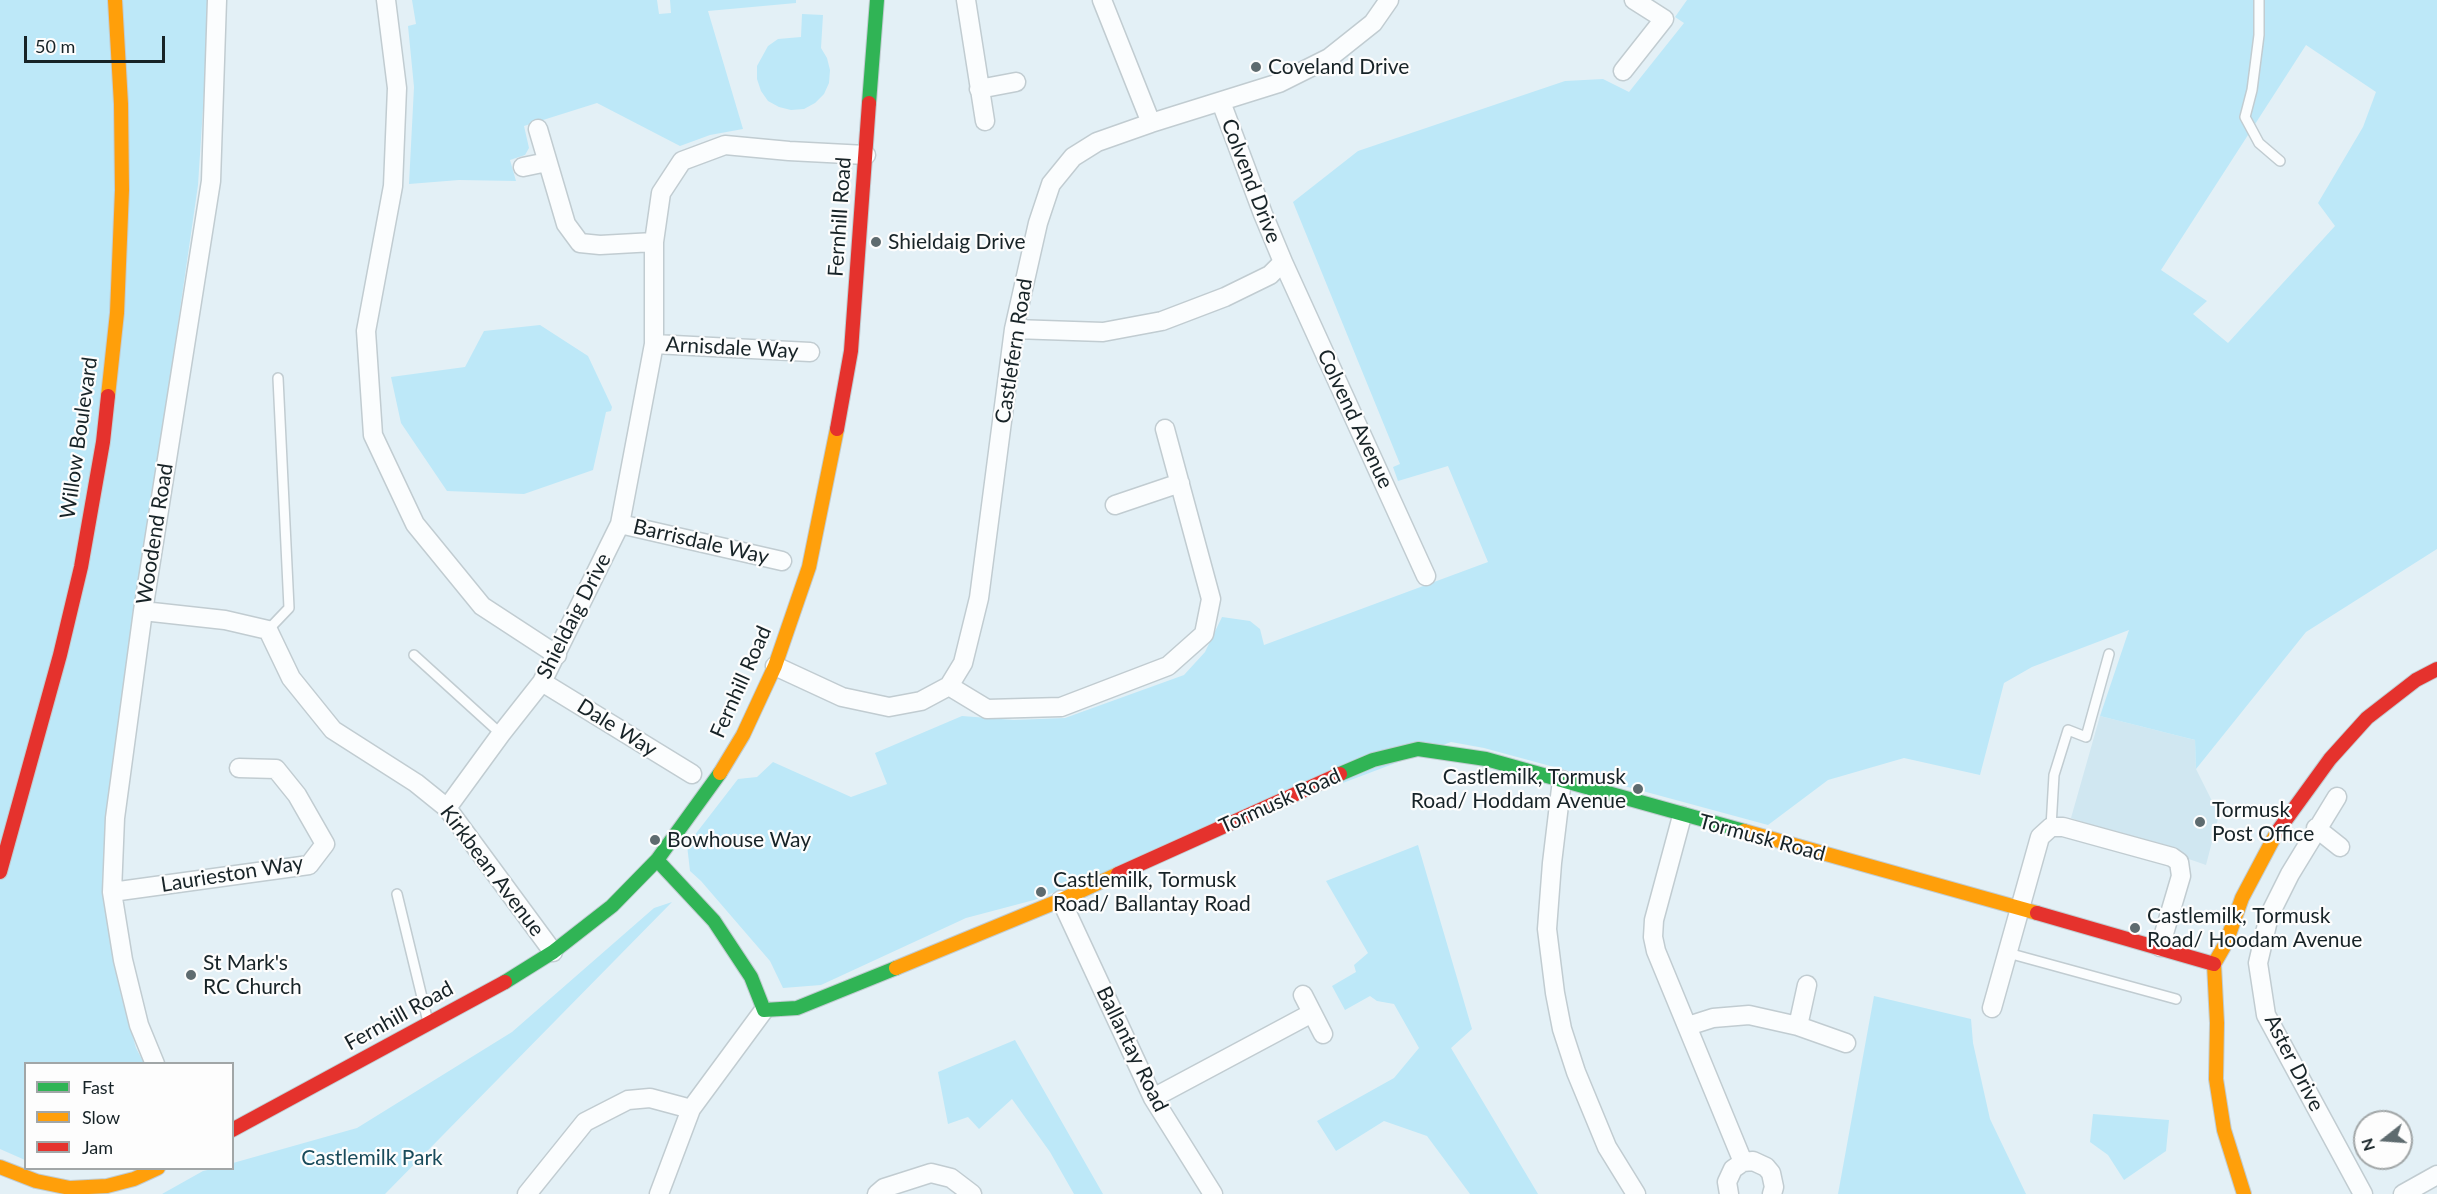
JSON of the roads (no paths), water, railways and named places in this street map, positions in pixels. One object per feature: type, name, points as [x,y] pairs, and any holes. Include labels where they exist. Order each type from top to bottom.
[{"type":"street","name":"Willow Boulevard","points":[[0,872],[76,589],[102,442],[117,314],[122,190],[121,104],[115,0]]},
{"type":"street","name":"Woodend Road","points":[[154,1062],[139,1025],[123,960],[112,892],[115,819],[143,610],[211,181],[217,0]]},
{"type":"street","points":[[386,0],[397,88],[393,186],[366,331],[373,435],[415,525],[482,606],[557,655]]},
{"type":"street","name":"Fernhill Road","points":[[234,1129],[514,977],[553,951],[612,906],[657,860],[712,786],[743,735],[775,666],[809,567],[821,516],[851,351],[877,0]]},
{"type":"street","points":[[966,0],[986,121]]},
{"type":"street","points":[[1102,0],[1150,123]]},
{"type":"street","name":"Castlefern Road","points":[[949,686],[963,663],[979,598],[1014,329],[1038,223],[1051,184],[1073,156],[1097,142],[1279,83],[1329,58],[1373,23],[1389,0]]},
{"type":"street","points":[[1623,71],[1664,19],[1634,0]]},
{"type":"street","points":[[980,88],[1016,82]]},
{"type":"street","name":"Colvend Drive","points":[[1014,329],[1103,332],[1162,321],[1270,275],[1283,262],[1221,102]]},
{"type":"street","points":[[538,129],[566,224],[580,243],[600,245],[654,242]]},
{"type":"street","name":"Shieldaig Drive","points":[[447,808],[542,682],[620,524],[654,344],[654,242],[661,193],[682,161],[724,145],[789,152],[866,155]]},
{"type":"street","points":[[523,167],[547,162]]},
{"type":"street","name":"Colvend Avenue","points":[[1283,262],[1426,576]]},
{"type":"street","name":"Arnisdale Way","points":[[654,344],[810,352]]},
{"type":"street","points":[[775,666],[842,697],[889,707],[921,701],[949,686],[987,709],[1061,707],[1168,666],[1204,633],[1211,599],[1165,429]]},
{"type":"street","points":[[1115,504],[1180,483]]},
{"type":"street","name":"Barrisdale Way","points":[[620,524],[782,561]]},
{"type":"street","points":[[143,610],[225,620],[268,630]]},
{"type":"street","name":"Kirkbean Avenue","points":[[268,630],[291,678],[333,730],[416,783],[447,808],[553,951]]},
{"type":"street","points":[[2244,1194],[2224,1130],[2216,1079],[2217,1023],[2214,964],[2226,943],[2242,898],[2265,851],[2307,789],[2367,718],[2416,680],[2437,669]]},
{"type":"street","name":"Dale Way","points":[[542,682],[692,774]]},
{"type":"street","name":"Tormusk Road","points":[[764,1010],[797,1008],[1061,900],[1339,774],[1373,760],[1418,749],[1485,759],[2214,964]]},
{"type":"street","name":"Laurieston Way","points":[[112,892],[309,866],[325,844],[297,795],[276,769],[239,768]]},
{"type":"street","points":[[1562,780],[1547,930],[1555,993],[1562,1029],[1576,1072],[1607,1147],[1636,1194]]},
{"type":"street","name":"Aster Drive","points":[[2337,797],[2316,828],[2269,916],[2258,963],[2266,1015],[2363,1194]]},
{"type":"street","points":[[1682,816],[1654,920],[1653,937],[1656,951],[1743,1162]]},
{"type":"street","points":[[1992,1008],[2040,837],[2051,827],[2074,830],[2172,857],[2179,862],[2181,876],[2160,947]]},
{"type":"street","points":[[2316,828],[2340,847]]},
{"type":"street","points":[[657,860],[714,921],[751,977],[764,1010],[691,1109],[658,1194]]},
{"type":"street","name":"Ballantay Road","points":[[1061,900],[1153,1098],[1213,1194]]},
{"type":"street","points":[[1798,1026],[1807,985]]},
{"type":"street","points":[[1303,995],[1323,1034]]},
{"type":"street","points":[[1153,1098],[1312,1013]]},
{"type":"street","points":[[1688,1026],[1713,1018],[1749,1015],[1798,1026],[1846,1043]]},
{"type":"street","points":[[527,1194],[585,1122],[619,1104],[628,1100],[650,1098],[691,1109]]},
{"type":"street","points":[[1729,1194],[1727,1182],[1733,1168],[1743,1162],[1753,1161],[1766,1167],[1773,1180],[1772,1194]]},
{"type":"street","points":[[0,1167],[36,1181],[70,1188],[107,1186],[134,1179],[154,1170]]},
{"type":"street","points":[[877,1194],[884,1188],[931,1173],[951,1178],[972,1194]]},
{"type":"street","points":[[2403,1194],[2437,1175]]},
{"type":"lane","points":[[2259,0],[2259,35],[2252,90],[2245,117],[2259,143],[2280,161]]},
{"type":"lane","points":[[268,630],[289,608],[278,378]]},
{"type":"lane","points":[[2051,827],[2054,775],[2068,730],[2086,737],[2109,654]]},
{"type":"lane","points":[[414,655],[501,734]]},
{"type":"lane","points":[[397,894],[429,1024]]},
{"type":"lane","points":[[2008,952],[2176,999]]},
{"type":"place","name":"Coveland Drive","points":[[1256,67]]},
{"type":"place","name":"Shieldaig Drive","points":[[876,242]]},
{"type":"place","name":"Castlemilk, Tormusk Road/ Hoddam Avenue","points":[[1638,789]]},
{"type":"place","name":"Tormusk Post Office","points":[[2200,822]]},
{"type":"place","name":"Bowhouse Way","points":[[655,840]]},
{"type":"place","name":"Castlemilk, Tormusk Road/ Ballantay Road","points":[[1041,892]]},
{"type":"place","name":"Castlemilk, Tormusk Road/ Hoodam Avenue","points":[[2135,928]]},
{"type":"place","name":"St Mark's RC Church","points":[[191,975]]},
{"type":"park label","name":"Castlemilk Park","points":[[372,1158]]}]
